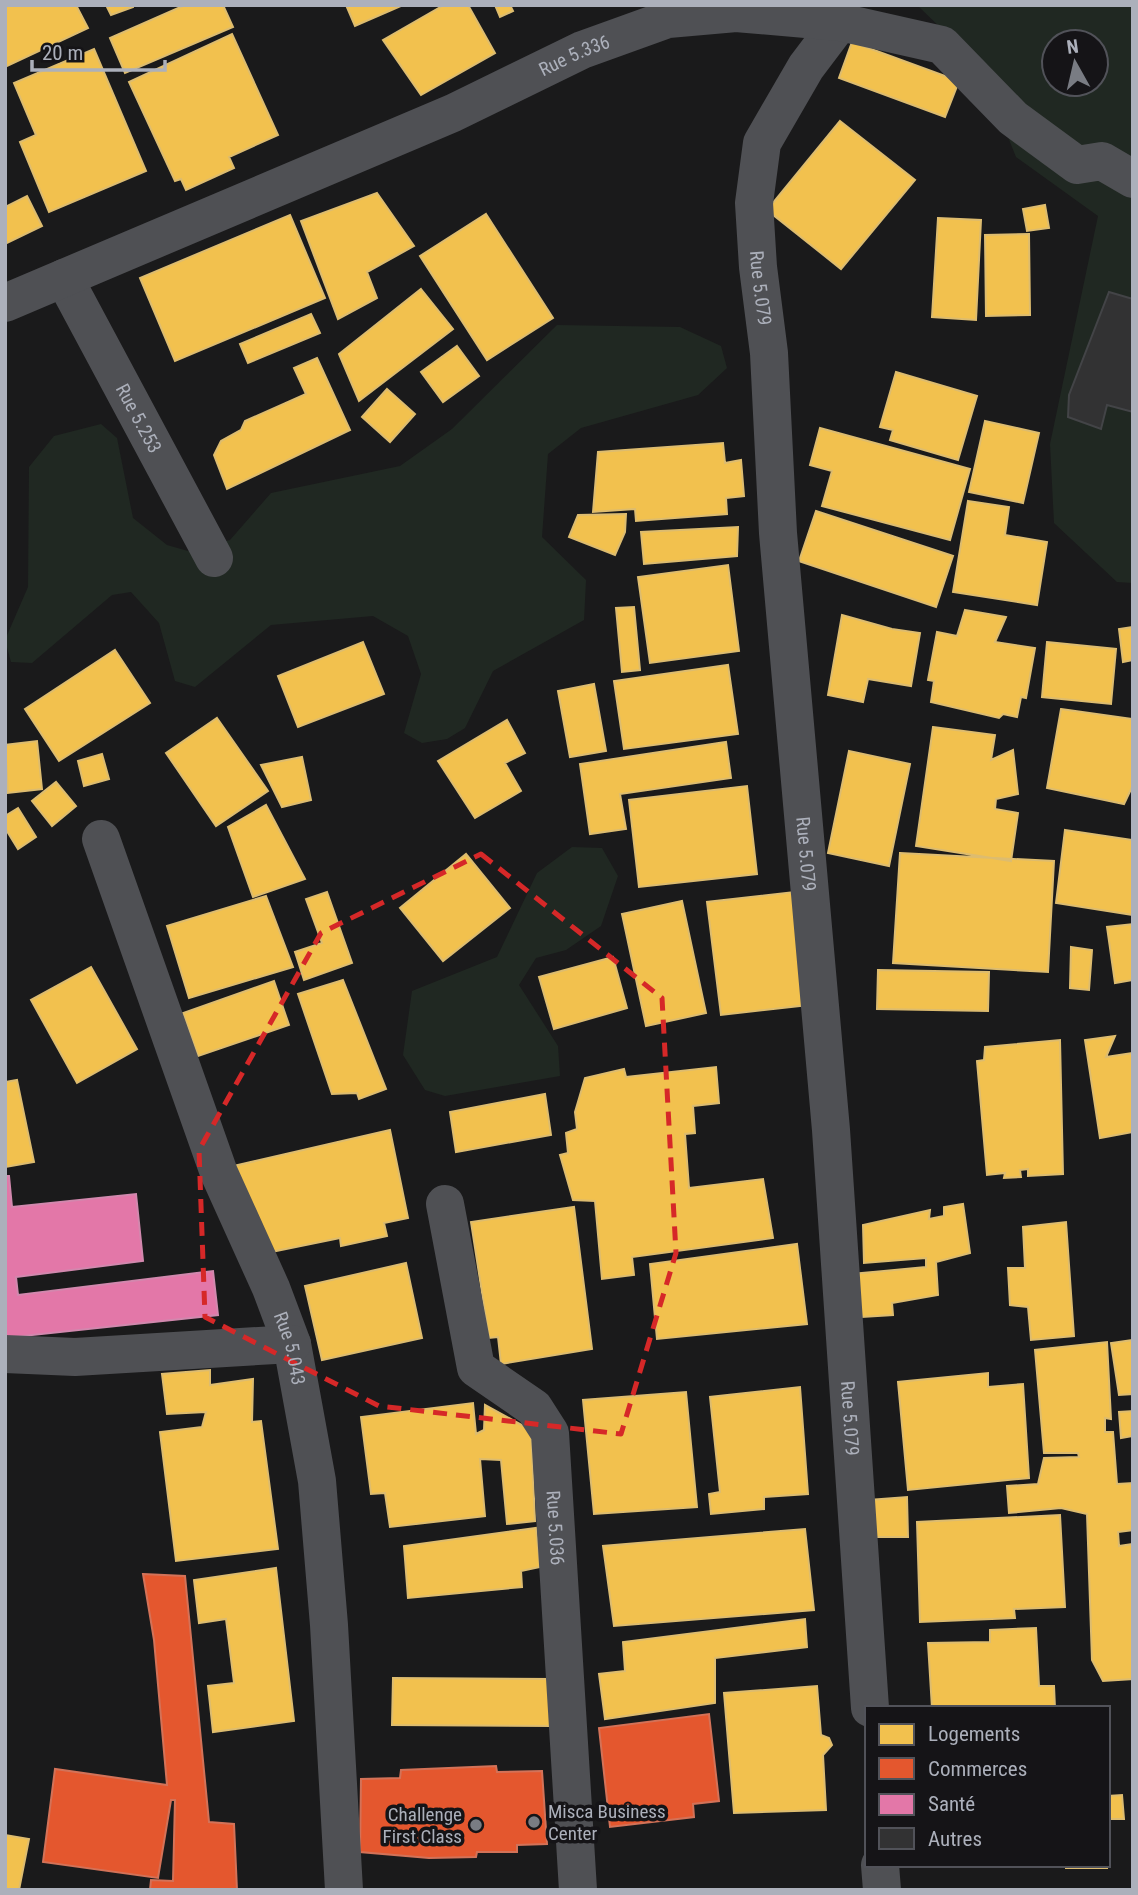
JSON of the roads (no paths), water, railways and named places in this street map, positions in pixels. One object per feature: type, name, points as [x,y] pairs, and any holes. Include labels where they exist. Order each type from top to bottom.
[{"type":"street","name":"Rue 5.336","points":[[5,303],[453,113],[582,50],[668,19],[736,13],[840,22],[942,45],[1013,118],[1077,165],[1102,161],[1133,179]]},
{"type":"street","name":"Rue 5.079","points":[[840,22],[806,67],[762,143],[754,203],[758,267],[769,354],[778,533],[831,1130],[870,1706]]},
{"type":"street","name":"Rue 5.253","points":[[64,278],[215,558]]},
{"type":"street","name":"Rue 5.043","points":[[101,839],[219,1173],[271,1288],[292,1344],[317,1481],[329,1625],[344,1890]]},
{"type":"street","name":"Rue 5.036","points":[[445,1205],[476,1368],[534,1408],[550,1433],[578,1890]]},
{"type":"street","points":[[5,1354],[75,1357],[292,1344]]},
{"type":"street","points":[[880,1867],[882,1890]]},
{"type":"place","name":"Misca Business Center","points":[[534,1822]]},
{"type":"place","name":"Challenge First Class","points":[[476,1825]]}]
